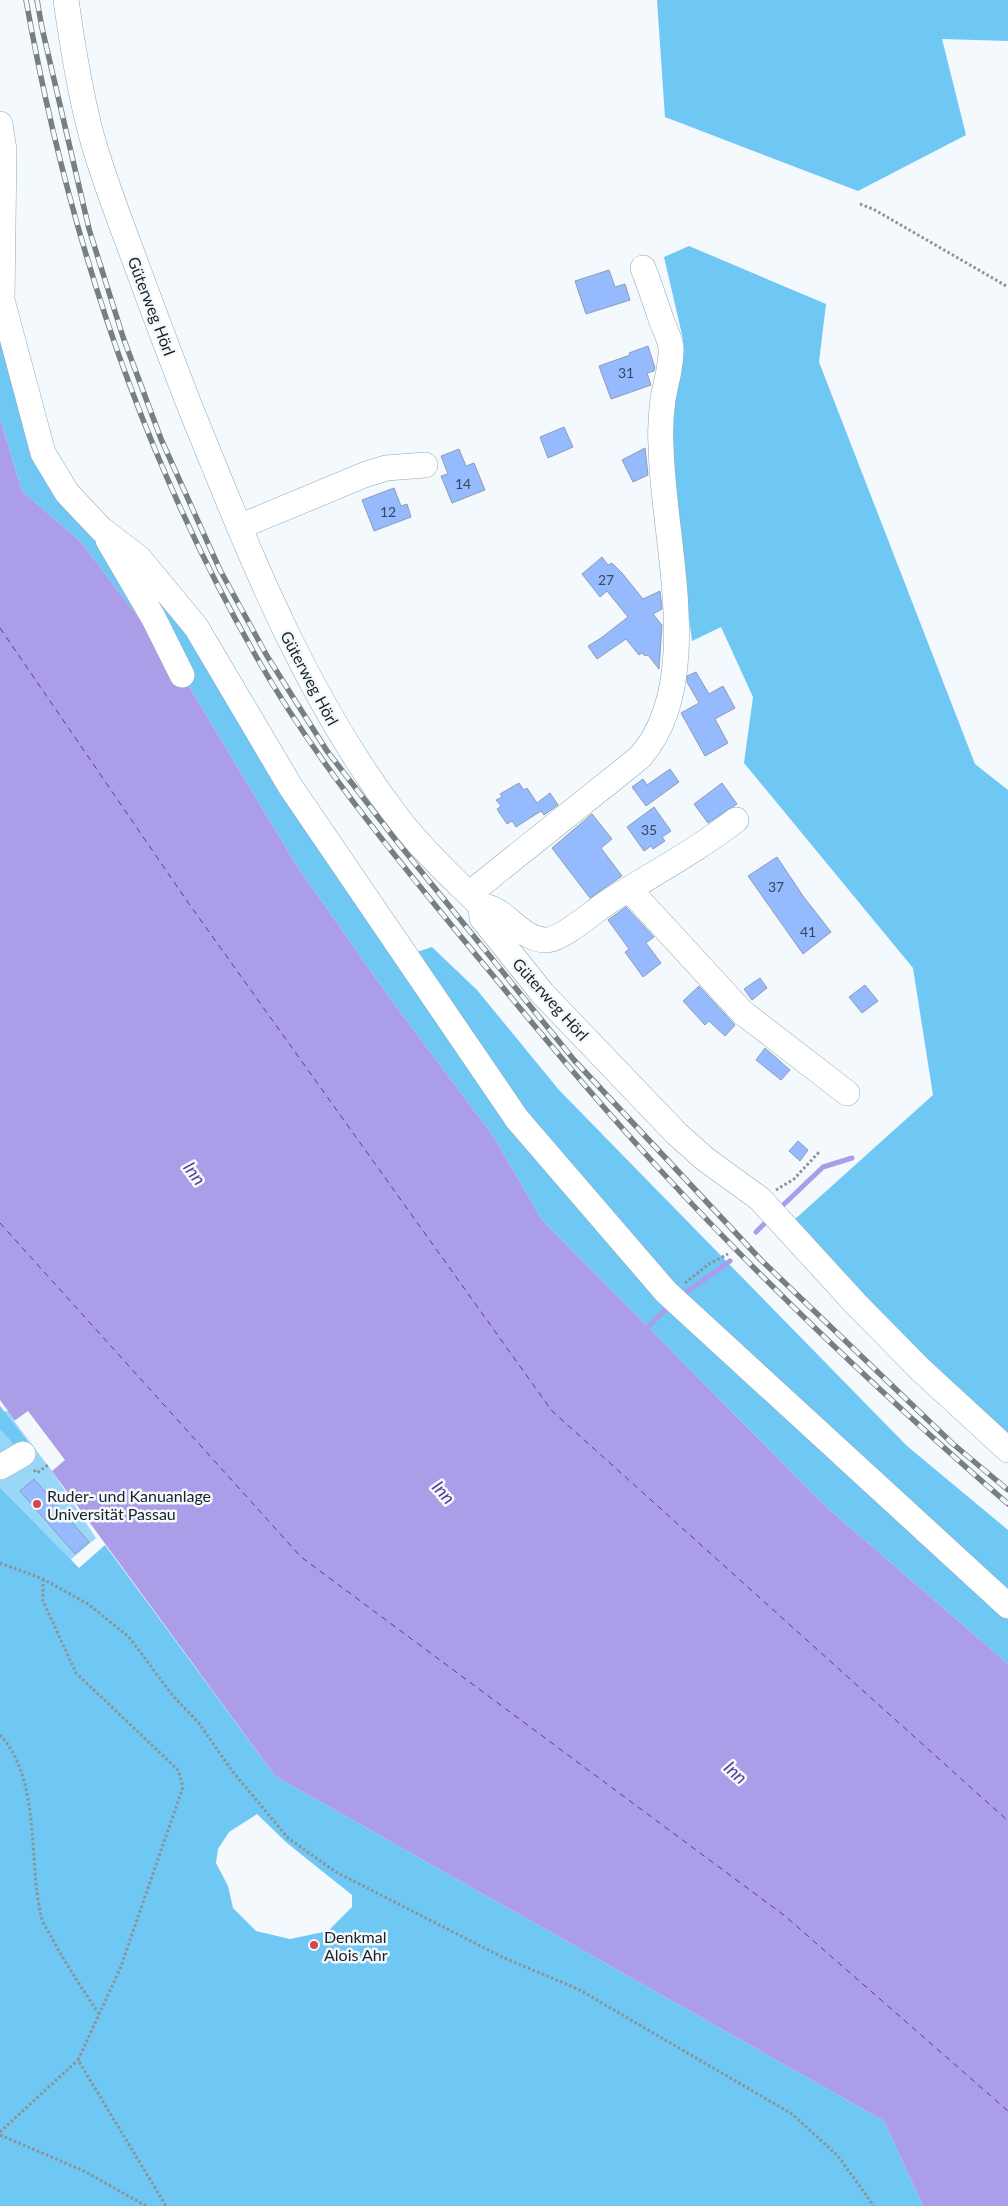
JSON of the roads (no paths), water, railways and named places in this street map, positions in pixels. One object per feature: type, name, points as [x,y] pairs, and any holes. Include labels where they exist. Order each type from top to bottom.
[{"type":"street","name":"Güterweg Hörl","points":[[66,0],[72,44],[90,129],[105,179],[173,364],[239,527],[291,644],[322,704],[356,758],[401,822],[434,861],[475,900],[482,918],[543,994],[639,1095],[705,1159],[760,1199],[875,1324],[921,1370],[1008,1450]]},
{"type":"street","points":[[0,124],[4,150],[2,300],[43,453],[67,493],[101,529],[139,558],[196,627],[290,786],[517,1119],[670,1296],[1008,1606]]},
{"type":"street","points":[[643,268],[671,346],[670,370],[663,400],[661,445],[677,623],[676,670],[667,706],[661,727],[652,743],[639,758],[502,869],[475,900],[491,907],[524,931],[538,938],[548,940],[559,936],[629,889],[722,831],[736,820]]},
{"type":"street","points":[[239,527],[364,475],[386,468],[425,465]]},
{"type":"street","points":[[101,529],[153,617],[182,675]]},
{"type":"street","points":[[629,889],[742,1012],[847,1093]]},
{"type":"street","points":[[0,1467],[30,1464]]},
{"type":"water","name":"Inn","points":[[0,418],[22,491],[81,542],[182,675],[299,869],[389,997],[494,1137],[542,1220],[823,1504],[1008,1664],[1008,2206],[923,2206],[884,2121],[275,1776],[0,1400]]},
{"type":"waterway","points":[[778,1210],[823,1167],[852,1158]]},
{"type":"waterway","points":[[756,1232],[769,1219]]},
{"type":"waterway","points":[[681,1296],[730,1261]]},
{"type":"waterway","points":[[648,1327],[669,1306]]},
{"type":"railway","points":[[26,0],[43,86],[63,171],[113,339],[144,421],[178,502],[215,581],[281,698],[360,811],[545,1038],[638,1146],[703,1216],[830,1343],[918,1425],[1008,1504]]},
{"type":"railway","points":[[37,0],[89,229],[123,337],[161,439],[220,570],[267,656],[327,751],[395,839],[574,1060],[761,1260],[953,1444],[1008,1490]]},
{"type":"place","name":"Ruder- und Kanuanlage Universität Passau","points":[[37,1504]]},
{"type":"place","name":"Denkmal Alois Ahr","points":[[314,1945]]}]
